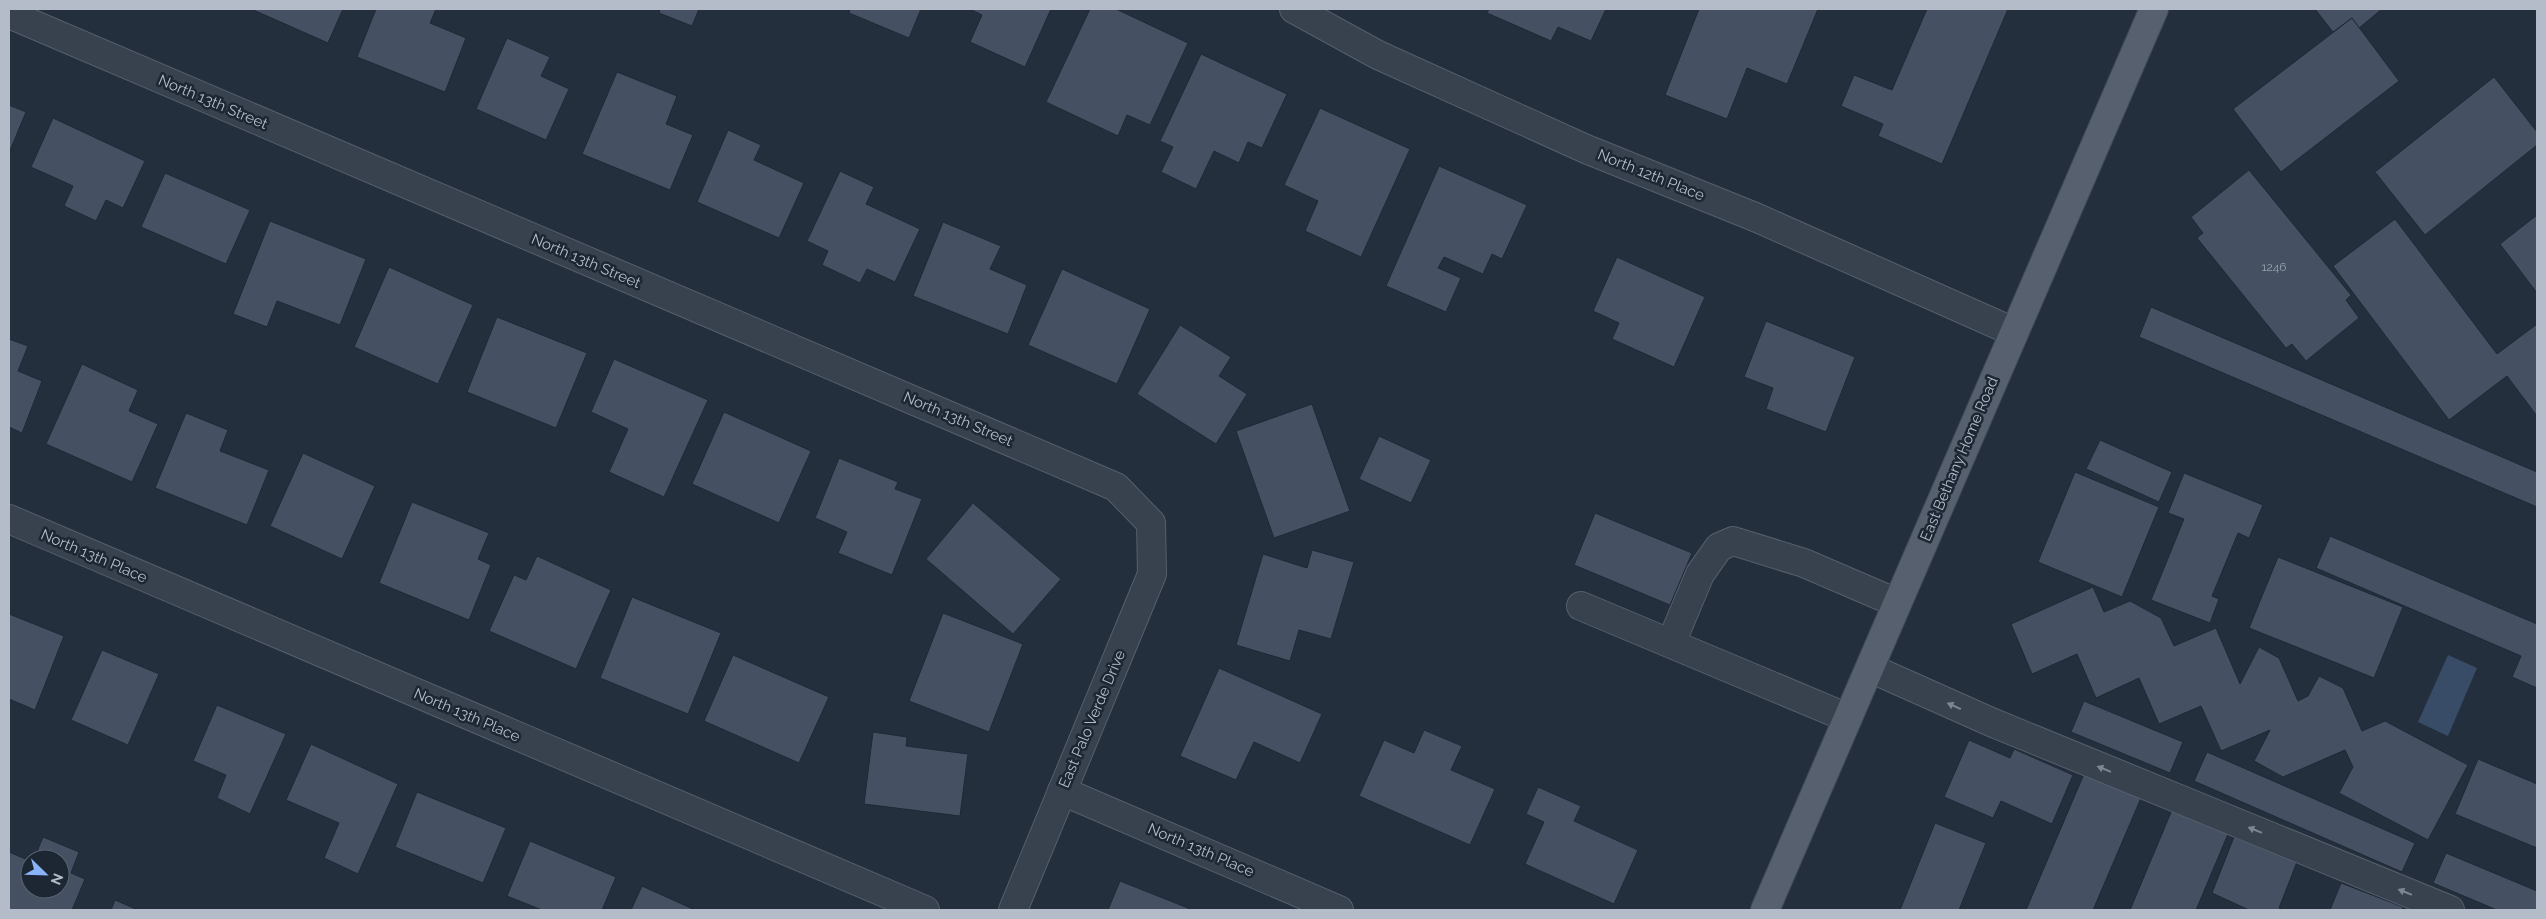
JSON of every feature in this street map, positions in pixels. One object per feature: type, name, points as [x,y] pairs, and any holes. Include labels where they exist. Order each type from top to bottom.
[{"type":"main road","name":"East Bethany Home Road","points":[[1765,910],[2154,9]]},
{"type":"street","name":"North 12th Place","points":[[1294,9],[1378,54],[1586,149],[1755,217],[2014,332]]},
{"type":"street","name":"North 13th Street","points":[[9,14],[1116,487],[1151,523]]},
{"type":"street","name":"North 13th Place","points":[[9,520],[925,910]]},
{"type":"street","name":"East Palo Verde Drive","points":[[1013,910],[1152,574],[1151,523]]},
{"type":"street","points":[[1671,643],[1700,574],[1718,547],[1733,541],[1804,562],[1897,602]]},
{"type":"street","points":[[1581,606],[1848,718]]},
{"type":"street","points":[[1870,668],[1991,722],[2450,910]]},
{"type":"street","name":"North 13th Place","points":[[1062,791],[1339,910]]},
{"type":"water","points":[[2448,655],[2477,668],[2448,736],[2418,722]]},
{"type":"building","points":[[251,9],[343,9],[328,43]]},
{"type":"building","points":[[376,9],[436,9],[430,23],[466,38],[445,92],[357,57]]},
{"type":"building","points":[[660,9],[699,9],[692,26],[659,13]]},
{"type":"building","points":[[850,9],[921,9],[909,38],[849,13]]},
{"type":"building","points":[[970,9],[1051,9],[1025,67],[970,42],[982,15]]},
{"type":"building","points":[[1090,9],[1116,9],[1188,43],[1150,125],[1127,115],[1118,136],[1046,102]]},
{"type":"building","points":[[1489,9],[1606,9],[1591,41],[1558,27],[1551,41],[1487,13]]},
{"type":"building","points":[[1699,9],[1818,9],[1787,84],[1747,68],[1727,119],[1665,95]]},
{"type":"building","points":[[1927,9],[2008,9],[1942,164],[1878,136],[1883,124],[1841,106],[1854,75],[1892,90]]},
{"type":"building","points":[[2315,9],[2382,9],[2359,28],[2352,18],[2333,32]]},
{"type":"building","points":[[2352,18],[2399,81],[2281,172],[2233,109]]},
{"type":"building","points":[[507,38],[550,57],[541,76],[569,89],[546,140],[476,109]]},
{"type":"building","points":[[1201,54],[1287,94],[1262,148],[1248,142],[1239,163],[1214,151],[1196,189],[1161,172],[1173,147],[1160,141]]},
{"type":"building","points":[[617,72],[677,96],[666,124],[693,135],[670,190],[582,154]]},
{"type":"building","points":[[2494,77],[2537,132],[2537,145],[2425,235],[2375,172]]},
{"type":"building","points":[[9,105],[26,112],[9,153]]},
{"type":"building","points":[[1320,108],[1410,149],[1361,257],[1305,231],[1318,201],[1284,185]]},
{"type":"building","points":[[53,118],[145,161],[123,208],[106,200],[96,221],[64,206],[73,186],[31,167]]},
{"type":"building","points":[[728,130],[761,145],[754,160],[804,183],[779,238],[697,202]]},
{"type":"building","points":[[1439,166],[1527,205],[1502,259],[1492,254],[1483,274],[1444,257],[1438,268],[1461,278],[1446,312],[1386,286]]},
{"type":"building","points":[[2249,170],[2351,295],[2346,300],[2359,318],[2306,361],[2292,344],[2286,348],[2197,238],[2203,233],[2191,217]]},
{"type":"building","points":[[840,171],[874,187],[866,204],[920,229],[895,282],[867,269],[860,283],[822,265],[828,251],[807,241]]},
{"type":"building","points":[[165,173],[250,210],[226,264],[141,227]]},
{"type":"building","points":[[2537,215],[2537,293],[2500,244]]},
{"type":"building","points":[[2395,219],[2497,354],[2537,324],[2537,416],[2507,376],[2449,420],[2333,266]]},
{"type":"building","points":[[270,221],[366,259],[340,325],[277,301],[267,327],[233,314]]},
{"type":"building","points":[[943,222],[1001,246],[990,269],[1027,285],[1008,334],[913,296]]},
{"type":"building","points":[[1617,257],[1705,297],[1674,367],[1612,339],[1619,323],[1593,311]]},
{"type":"building","points":[[389,267],[473,305],[438,384],[354,347]]},
{"type":"building","points":[[1062,269],[1150,309],[1117,384],[1028,345]]},
{"type":"building","points":[[2151,307],[2537,472],[2537,507],[2139,337]]},
{"type":"building","points":[[497,317],[587,353],[556,428],[467,392]]},
{"type":"building","points":[[1766,321],[1855,357],[1826,432],[1766,409],[1773,388],[1744,377]]},
{"type":"building","points":[[1180,325],[1231,357],[1219,376],[1247,394],[1216,444],[1137,394]]},
{"type":"building","points":[[9,339],[28,346],[18,371],[42,381],[22,433],[9,427]]},
{"type":"building","points":[[614,359],[708,400],[664,497],[609,472],[628,429],[591,412]]},
{"type":"building","points":[[82,364],[138,390],[129,411],[158,424],[132,482],[46,444]]},
{"type":"building","points":[[1312,404],[1350,511],[1274,538],[1236,431]]},
{"type":"building","points":[[724,412],[811,451],[779,523],[692,484]]},
{"type":"building","points":[[186,413],[228,430],[220,451],[269,470],[247,525],[155,488]]},
{"type":"building","points":[[1379,436],[1431,460],[1411,503],[1359,479]]},
{"type":"building","points":[[2100,440],[2172,472],[2159,502],[2086,469]]},
{"type":"building","points":[[303,453],[375,486],[342,559],[270,526]]},
{"type":"building","points":[[839,458],[898,482],[895,489],[922,499],[892,575],[838,553],[847,532],[815,518]]},
{"type":"building","points":[[2075,472],[2159,507],[2122,597],[2038,562]]},
{"type":"building","points":[[2184,473],[2263,505],[2249,538],[2238,533],[2212,596],[2219,599],[2210,623],[2151,600],[2184,519],[2168,513]]},
{"type":"building","points":[[412,502],[489,533],[478,559],[491,565],[469,620],[379,583]]},
{"type":"building","points":[[973,503],[1061,579],[1013,634],[926,559]]},
{"type":"building","points":[[1595,513],[1692,553],[1670,605],[1574,565]]},
{"type":"building","points":[[2330,536],[2537,624],[2537,688],[2512,677],[2521,656],[2316,568]]},
{"type":"building","points":[[1312,550],[1354,562],[1331,639],[1299,630],[1290,661],[1236,645],[1263,554],[1307,568]]},
{"type":"building","points":[[537,556],[611,590],[576,669],[489,631],[514,575],[526,580]]},
{"type":"building","points":[[2278,557],[2403,607],[2374,678],[2249,628]]},
{"type":"building","points":[[2093,587],[2104,612],[2130,601],[2161,618],[2174,646],[2216,628],[2240,684],[2259,647],[2279,658],[2298,701],[2308,696],[2319,676],[2343,688],[2362,731],[2385,721],[2468,765],[2428,840],[2339,793],[2353,767],[2345,750],[2283,777],[2254,761],[2270,730],[2221,751],[2201,706],[2159,724],[2139,678],[2096,698],[2077,654],[2032,674],[2011,624]]},
{"type":"building","points":[[632,597],[721,633],[688,714],[600,678]]},
{"type":"building","points":[[943,613],[1023,644],[989,732],[909,701]]},
{"type":"building","points":[[9,614],[64,636],[35,710],[9,699]]},
{"type":"building","points":[[102,650],[159,674],[128,745],[71,720]]},
{"type":"building","points":[[733,655],[829,697],[799,763],[704,721]]},
{"type":"building","points":[[1219,668],[1322,714],[1300,763],[1254,742],[1236,780],[1180,756]]},
{"type":"building","points":[[2084,701],[2183,742],[2170,773],[2071,732]]},
{"type":"building","points":[[217,705],[286,734],[250,814],[217,798],[226,775],[193,761]]},
{"type":"building","points":[[1424,730],[1462,746],[1451,770],[1495,789],[1470,845],[1359,796],[1384,740],[1414,753]]},
{"type":"building","points":[[873,732],[907,737],[906,746],[968,754],[960,816],[864,804]]},
{"type":"building","points":[[1969,740],[2010,758],[2014,749],[2073,775],[2052,824],[2001,801],[1993,818],[1944,797]]},
{"type":"building","points":[[311,744],[398,784],[358,874],[324,858],[339,823],[286,800]]},
{"type":"building","points":[[2207,752],[2415,843],[2402,872],[2194,781]]},
{"type":"building","points":[[2478,759],[2537,784],[2537,848],[2455,814]]},
{"type":"building","points":[[2084,774],[2141,798],[2093,910],[2026,910]]},
{"type":"building","points":[[1538,787],[1581,806],[1574,821],[1638,850],[1614,904],[1525,864],[1544,822],[1526,814]]},
{"type":"building","points":[[417,792],[506,828],[483,883],[395,847]]},
{"type":"building","points":[[2172,810],[2228,834],[2196,910],[2130,910]]},
{"type":"building","points":[[1935,823],[1986,843],[1959,910],[1900,910]]},
{"type":"building","points":[[43,837],[79,852],[71,873],[85,879],[72,910],[9,910],[9,852],[20,857],[20,899],[70,899],[70,849],[38,849]]},
{"type":"building","points":[[2234,837],[2297,862],[2279,908],[2284,910],[2249,910],[2212,893]]},
{"type":"building","points":[[530,841],[616,877],[602,910],[542,910],[507,896]]},
{"type":"building","points":[[2446,853],[2537,891],[2537,910],[2497,910],[2433,883]]},
{"type":"building","points":[[1120,881],[1193,910],[1108,910]]},
{"type":"building","points":[[2341,883],[2403,907],[2402,910],[2330,910]]},
{"type":"building","points":[[642,886],[695,910],[631,910]]},
{"type":"building","points":[[115,900],[138,910],[111,910]]}]
